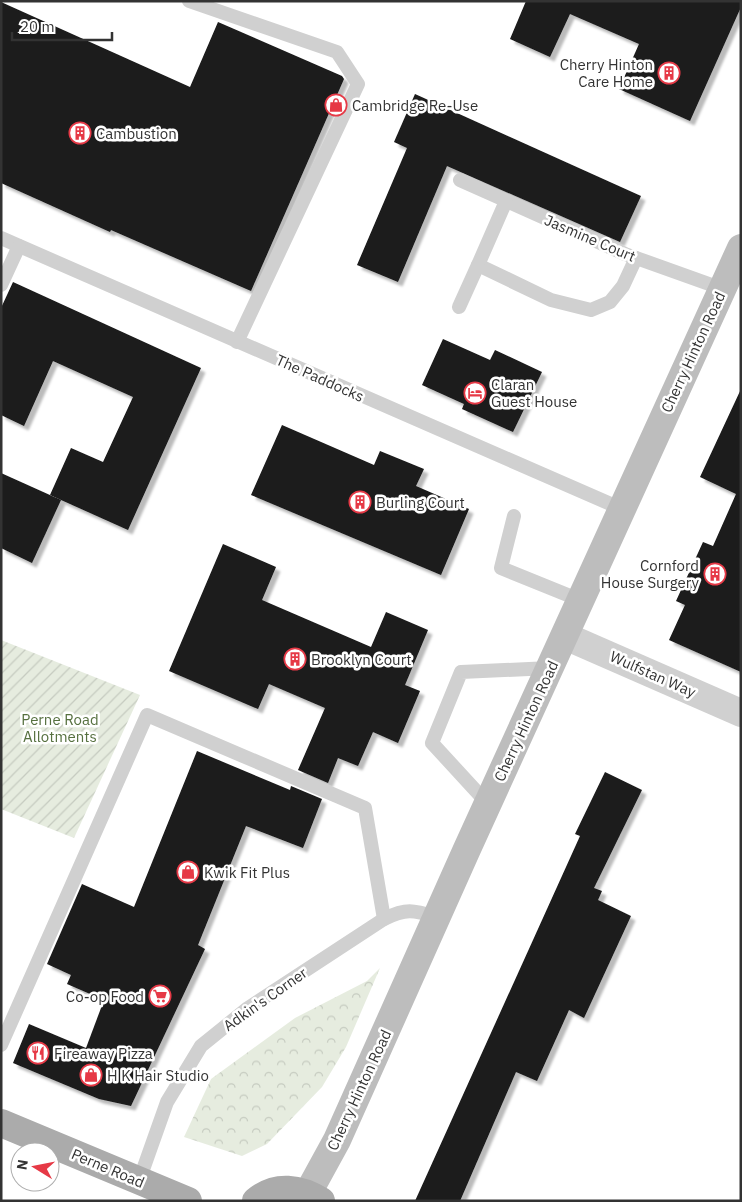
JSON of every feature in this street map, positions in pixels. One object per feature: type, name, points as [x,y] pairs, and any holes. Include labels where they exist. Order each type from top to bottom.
[{"type":"main road","name":"Perne Road","points":[[1,1123],[188,1201]]},
{"type":"main road","points":[[256,1201],[277,1190],[292,1189],[314,1197]]},
{"type":"street","name":"Cherry Hinton Road","points":[[314,1197],[333,1150],[580,600],[734,269]]},
{"type":"street","name":"Wulfstan Way","points":[[564,636],[741,713]]},
{"type":"lane","points":[[189,1],[337,52],[358,84],[237,342]]},
{"type":"lane","name":"Jasmine Court","points":[[460,180],[636,258],[734,269]]},
{"type":"lane","points":[[459,307],[506,201]]},
{"type":"lane","name":"The Paddocks","points":[[1,238],[622,509]]},
{"type":"lane","points":[[1,285],[19,246]]},
{"type":"lane","points":[[478,265],[551,300],[590,310],[610,302],[624,286],[636,258]]},
{"type":"lane","points":[[514,516],[501,568],[580,600]]},
{"type":"lane","points":[[488,804],[432,743],[461,672],[550,668]]},
{"type":"lane","points":[[1,1045],[147,715],[366,808],[384,919]]},
{"type":"lane","name":"Adkin's Corner","points":[[139,1181],[167,1102],[201,1046],[248,1008],[384,919],[397,912],[412,909],[437,917]]},
{"type":"green space","name":"Perne Road Allotments","points":[[1,640],[140,695],[74,838],[1,809]]},
{"type":"green space","points":[[380,968],[346,1047],[322,1087],[267,1144],[242,1156],[184,1137],[211,1079],[295,1018],[367,981]]},
{"type":"building","name":"Cherry Hinton Care Home","points":[[526,1],[741,1],[741,7],[690,121],[619,89],[639,44],[570,14],[550,57],[510,39]]},
{"type":"building","points":[[1,2],[190,87],[218,22],[342,76],[344,79],[251,291],[111,230],[110,232],[1,183]]},
{"type":"building","points":[[415,94],[641,196],[620,242],[447,166],[398,282],[357,265],[407,148],[394,142]]},
{"type":"building","points":[[13,282],[201,368],[128,530],[50,495],[71,448],[103,462],[133,397],[53,361],[24,426],[1,415],[1,308]]},
{"type":"building","points":[[443,339],[490,360],[495,350],[542,372],[513,432],[462,409],[464,404],[422,385]]},
{"type":"building","name":"Cornford House Surgery","points":[[741,389],[741,672],[669,640],[685,605],[676,601],[703,542],[713,546],[736,494],[700,477]]},
{"type":"building","name":"Burling Court","points":[[282,425],[374,465],[380,451],[424,469],[416,486],[469,509],[441,575],[251,495]]},
{"type":"building","points":[[1,473],[61,500],[32,563],[1,548]]},
{"type":"building","name":"Brooklyn Court","points":[[223,544],[276,567],[262,600],[371,647],[386,612],[428,630],[405,685],[420,691],[398,743],[373,732],[358,766],[338,758],[328,783],[298,770],[325,708],[269,684],[258,709],[169,671]]},
{"type":"building","points":[[197,751],[290,790],[291,786],[322,799],[303,848],[246,826],[198,945],[205,949],[131,1106],[99,1099],[13,1063],[29,1024],[86,1048],[104,1000],[67,984],[71,975],[47,964],[82,884],[134,907]]},
{"type":"building","points":[[605,772],[642,790],[594,888],[602,891],[598,900],[631,916],[584,1018],[569,1010],[537,1081],[516,1072],[460,1201],[415,1201],[580,836],[575,834]]},
{"type":"place","name":"Cherry Hinton Care Home","points":[[669,73]]},
{"type":"place","name":"Cambridge Re-Use","points":[[336,105]]},
{"type":"place","name":"Cambustion","points":[[80,133]]},
{"type":"place","name":"Claran Guest House","points":[[475,393]]},
{"type":"place","name":"Burling Court","points":[[360,502]]},
{"type":"place","name":"Cornford House Surgery","points":[[715,574]]},
{"type":"place","name":"Brooklyn Court","points":[[295,659]]},
{"type":"place","name":"Kwik Fit Plus","points":[[188,872]]},
{"type":"place","name":"Co-op Food","points":[[160,996]]},
{"type":"place","name":"Fireaway Pizza","points":[[38,1053]]},
{"type":"place","name":"H K Hair Studio","points":[[91,1075]]}]
